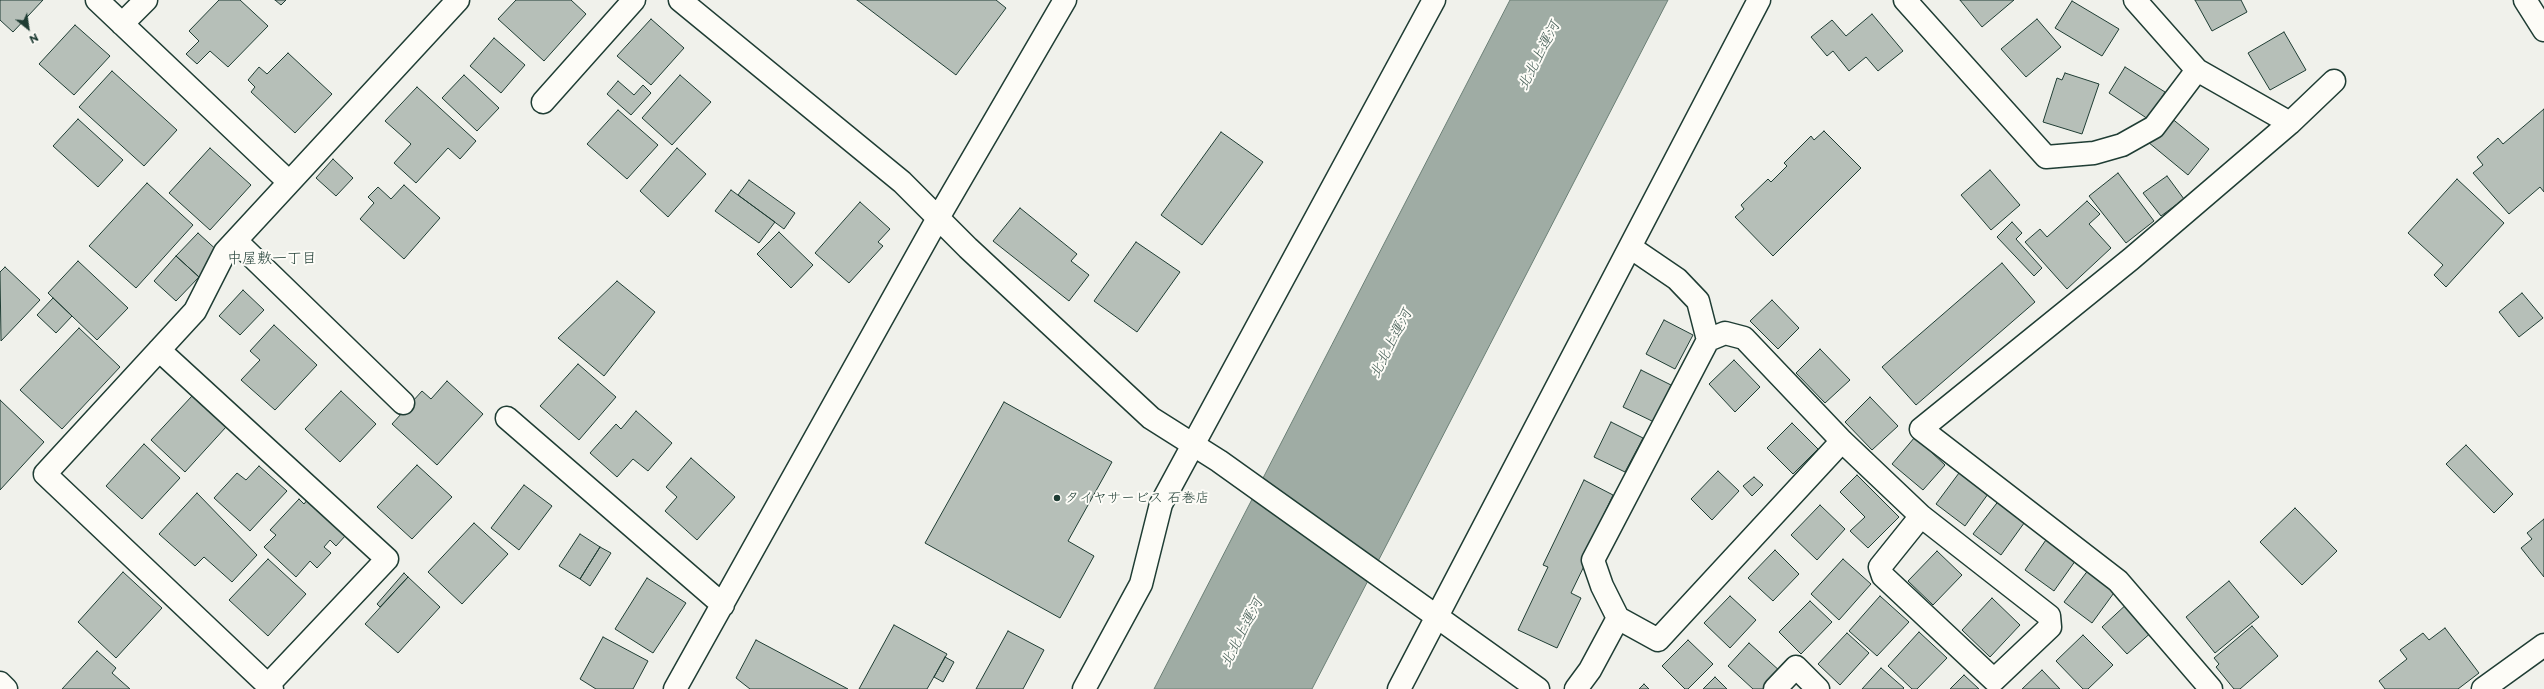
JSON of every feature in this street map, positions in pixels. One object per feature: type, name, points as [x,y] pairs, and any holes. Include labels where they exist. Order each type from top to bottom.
[{"type":"street","points":[[97,0],[289,182]]},
{"type":"street","points":[[122,24],[146,0]]},
{"type":"street","points":[[160,350],[387,559],[270,687],[45,474],[195,311],[225,252],[236,242],[289,182],[458,0]]},
{"type":"street","points":[[543,102],[634,0]]},
{"type":"street","points":[[680,0],[902,182],[938,218],[1151,418],[1219,461],[1438,616],[1538,689]]},
{"type":"street","points":[[675,689],[938,218],[1065,0]]},
{"type":"street","points":[[1084,689],[1141,584],[1161,504],[1434,0]]},
{"type":"street","points":[[1399,689],[1759,0]]},
{"type":"street","points":[[1905,0],[2046,157],[2094,153],[2122,145],[2148,131],[2154,127],[2197,70]]},
{"type":"street","points":[[2135,0],[2197,70],[2290,123]]},
{"type":"street","points":[[2525,0],[2544,30]]},
{"type":"street","points":[[2211,689],[2118,580],[1921,429],[2131,259],[2290,123],[2334,81]]},
{"type":"street","points":[[236,242],[403,403]]},
{"type":"street","points":[[1630,247],[1677,279],[1698,301],[1708,340]]},
{"type":"street","points":[[1842,441],[1658,640],[1618,618],[1602,586],[1593,560],[1708,340],[1725,332],[1744,338],[1842,441],[1921,516],[2049,616],[2050,627],[1994,680],[1884,576],[1880,567],[1921,516]]},
{"type":"street","points":[[507,418],[723,605]]},
{"type":"street","points":[[1576,689],[1590,670],[1618,618]]},
{"type":"street","points":[[2483,689],[2544,645]]},
{"type":"street","points":[[1775,689],[1796,667],[1818,689]]},
{"type":"street","points":[[0,683],[6,689]]},
{"type":"water","name":"北北上運河","points":[[1510,0],[1668,0],[1312,689],[1154,689]]},
{"type":"building","points":[[0,0],[43,0],[13,32],[0,20]]},
{"type":"building","points":[[219,0],[240,0],[268,26],[228,67],[210,51],[197,64],[186,54],[199,41],[189,31]]},
{"type":"building","points":[[275,0],[286,0],[281,5]]},
{"type":"building","points":[[516,0],[571,0],[586,14],[544,61],[498,19]]},
{"type":"building","points":[[857,0],[996,0],[1006,8],[956,75]]},
{"type":"building","points":[[1960,0],[2014,0],[1982,27]]},
{"type":"building","points":[[2195,0],[2241,0],[2247,12],[2212,31]]},
{"type":"building","points":[[2072,1],[2119,29],[2102,56],[2055,28]]},
{"type":"building","points":[[1872,14],[1903,51],[1878,71],[1866,57],[1849,71],[1833,51],[1827,56],[1811,37],[1832,20],[1846,36]]},
{"type":"building","points":[[651,19],[684,48],[651,85],[617,56]]},
{"type":"building","points":[[2037,19],[2061,47],[2026,77],[2001,49]]},
{"type":"building","points":[[75,25],[110,56],[74,95],[39,64]]},
{"type":"building","points":[[2284,32],[2306,70],[2270,90],[2248,53]]},
{"type":"building","points":[[494,38],[525,65],[501,93],[470,66]]},
{"type":"building","points":[[288,53],[332,94],[295,133],[251,92],[255,87],[248,80],[259,67],[267,74]]},
{"type":"building","points":[[2125,67],[2165,92],[2148,119],[2109,93]]},
{"type":"building","points":[[112,71],[177,130],[144,166],[79,107]]},
{"type":"building","points":[[2065,73],[2099,84],[2082,134],[2043,122],[2057,78],[2062,80]]},
{"type":"building","points":[[464,75],[499,108],[477,131],[442,98]]},
{"type":"building","points":[[680,75],[711,102],[672,145],[642,118]]},
{"type":"building","points":[[618,81],[634,95],[643,85],[651,93],[631,115],[607,94]]},
{"type":"building","points":[[417,87],[476,141],[460,159],[448,148],[416,183],[394,163],[411,144],[385,121]]},
{"type":"building","points":[[2544,109],[2544,192],[2540,187],[2509,214],[2473,173],[2483,165],[2477,157],[2498,138],[2503,144]]},
{"type":"building","points":[[618,110],[658,145],[627,179],[587,144]]},
{"type":"building","points":[[2170,117],[2209,149],[2188,175],[2148,142]]},
{"type":"building","points":[[78,119],[123,160],[98,187],[53,146]]},
{"type":"building","points":[[1824,131],[1861,168],[1773,256],[1735,217],[1744,209],[1741,205],[1768,179],[1771,182],[1787,166],[1784,163],[1811,136],[1814,140]]},
{"type":"building","points":[[1221,132],[1263,162],[1202,245],[1161,215]]},
{"type":"building","points":[[210,148],[251,185],[210,230],[169,193]]},
{"type":"building","points":[[677,148],[706,174],[668,217],[640,191]]},
{"type":"building","points":[[333,159],[353,178],[336,196],[316,178]]},
{"type":"building","points":[[1990,170],[2020,205],[1991,230],[1961,195]]},
{"type":"building","points":[[2118,173],[2154,221],[2126,243],[2089,196]]},
{"type":"building","points":[[2167,176],[2184,199],[2161,216],[2143,193]]},
{"type":"building","points":[[2457,179],[2504,223],[2446,287],[2434,275],[2443,265],[2408,233]]},
{"type":"building","points":[[749,180],[795,213],[784,229],[738,195]]},
{"type":"building","points":[[147,183],[193,225],[136,288],[89,246]]},
{"type":"building","points":[[404,185],[440,218],[404,259],[360,219],[374,203],[368,197],[378,187],[391,199]]},
{"type":"building","points":[[731,190],[775,222],[759,243],[715,211]]},
{"type":"building","points":[[2087,201],[2100,214],[2089,224],[2111,248],[2067,289],[2025,242],[2040,229],[2047,237]]},
{"type":"building","points":[[860,202],[890,229],[878,242],[883,246],[849,283],[815,253]]},
{"type":"building","points":[[1020,208],[1077,254],[1071,261],[1089,275],[1069,301],[993,241]]},
{"type":"building","points":[[2012,222],[2022,233],[2016,239],[2042,268],[2034,276],[1997,237]]},
{"type":"building","points":[[779,232],[813,265],[791,288],[757,254]]},
{"type":"building","points":[[198,233],[220,253],[199,277],[176,256]]},
{"type":"building","points":[[1136,242],[1180,272],[1137,332],[1094,301]]},
{"type":"building","points":[[176,256],[199,277],[176,301],[154,281]]},
{"type":"building","points":[[78,261],[128,308],[97,340],[48,293]]},
{"type":"building","points":[[2002,263],[2035,302],[1916,405],[1882,367]]},
{"type":"building","points":[[5,267],[40,300],[1,341],[0,272]]},
{"type":"building","points":[[617,281],[655,312],[604,376],[558,338]]},
{"type":"building","points":[[243,290],[264,310],[240,335],[219,316]]},
{"type":"building","points":[[2522,293],[2543,318],[2519,337],[2499,312]]},
{"type":"building","points":[[53,298],[72,316],[56,333],[37,315]]},
{"type":"building","points":[[1772,300],[1799,328],[1778,349],[1750,321]]},
{"type":"building","points":[[1664,320],[1693,335],[1675,369],[1646,354]]},
{"type":"building","points":[[274,325],[317,365],[275,410],[241,380],[260,360],[250,351]]},
{"type":"building","points":[[79,328],[120,367],[62,429],[20,390]]},
{"type":"building","points":[[1820,349],[1850,380],[1825,403],[1796,373]]},
{"type":"building","points":[[1734,360],[1760,387],[1735,412],[1709,384]]},
{"type":"building","points":[[578,364],[616,397],[579,440],[540,406]]},
{"type":"building","points":[[1641,370],[1671,385],[1654,422],[1623,407]]},
{"type":"building","points":[[447,381],[483,414],[437,465],[392,424],[422,391],[431,399]]},
{"type":"building","points":[[341,391],[376,424],[340,462],[305,429]]},
{"type":"building","points":[[192,396],[226,427],[185,472],[151,440]]},
{"type":"building","points":[[1870,397],[1898,426],[1872,450],[1845,422]]},
{"type":"building","points":[[0,400],[44,442],[0,490]]},
{"type":"building","points":[[1004,402],[1112,462],[1068,541],[1094,556],[1060,618],[925,543]]},
{"type":"building","points":[[636,411],[672,443],[648,471],[633,459],[617,477],[590,453],[616,424],[621,429]]},
{"type":"building","points":[[1611,422],[1643,438],[1625,472],[1594,457]]},
{"type":"building","points":[[1792,423],[1818,449],[1793,474],[1767,448]]},
{"type":"building","points":[[1915,437],[1945,465],[1923,490],[1892,464]]},
{"type":"building","points":[[144,444],[180,478],[142,519],[106,486]]},
{"type":"building","points":[[2466,445],[2513,494],[2494,513],[2446,464]]},
{"type":"building","points":[[691,458],[735,497],[697,540],[665,511],[677,497],[666,487]]},
{"type":"building","points":[[417,465],[452,497],[412,539],[377,507]]},
{"type":"building","points":[[259,466],[287,491],[250,531],[214,498],[237,473],[246,480]]},
{"type":"building","points":[[1718,471],[1739,491],[1712,520],[1691,499]]},
{"type":"building","points":[[1959,473],[1988,494],[1965,526],[1936,504]]},
{"type":"building","points":[[1857,475],[1899,517],[1868,548],[1850,531],[1865,517],[1840,492]]},
{"type":"building","points":[[1754,477],[1763,485],[1752,496],[1743,486]]},
{"type":"building","points":[[1584,480],[1613,495],[1598,527],[1602,529],[1571,593],[1581,598],[1557,648],[1518,630],[1548,567],[1543,565]]},
{"type":"building","points":[[524,485],[552,506],[519,550],[491,528]]},
{"type":"building","points":[[197,493],[257,555],[232,582],[204,557],[195,566],[159,534]]},
{"type":"building","points":[[299,499],[304,504],[308,499],[346,535],[336,546],[330,540],[324,547],[331,553],[317,568],[310,561],[296,577],[264,547],[276,535],[270,530]]},
{"type":"building","points":[[2000,499],[2027,519],[2001,555],[1973,534]]},
{"type":"building","points":[[1820,505],[1845,529],[1817,560],[1791,535]]},
{"type":"building","points":[[2295,508],[2337,551],[2302,585],[2260,542]]},
{"type":"building","points":[[2544,519],[2544,577],[2521,548],[2532,539],[2527,533]]},
{"type":"building","points":[[474,523],[508,554],[462,604],[428,572]]},
{"type":"building","points":[[580,534],[600,547],[580,579],[559,566]]},
{"type":"building","points":[[2048,537],[2078,557],[2054,591],[2025,570]]},
{"type":"building","points":[[600,547],[611,553],[590,586],[580,579]]},
{"type":"building","points":[[1775,550],[1799,574],[1773,601],[1748,578]]},
{"type":"building","points":[[1937,551],[1962,575],[1933,605],[1908,581]]},
{"type":"building","points":[[268,559],[306,594],[268,636],[229,600]]},
{"type":"building","points":[[1843,559],[1871,584],[1839,620],[1811,594]]},
{"type":"building","points":[[2089,569],[2116,590],[2092,623],[2064,602]]},
{"type":"building","points":[[123,572],[162,608],[116,658],[78,622]]},
{"type":"building","points":[[404,573],[408,577],[380,607],[377,604]]},
{"type":"building","points":[[408,577],[440,607],[398,653],[365,624]]},
{"type":"building","points":[[647,578],[686,603],[653,653],[615,629]]},
{"type":"building","points":[[2229,581],[2259,617],[2215,653],[2186,617]]},
{"type":"building","points":[[1730,596],[1756,620],[1730,648],[1704,623]]},
{"type":"building","points":[[1880,596],[1909,622],[1877,656],[1849,631]]},
{"type":"building","points":[[1992,598],[2020,625],[1990,657],[1962,630]]},
{"type":"building","points":[[1810,601],[1832,622],[1801,654],[1779,632]]},
{"type":"building","points":[[2129,602],[2154,630],[2127,654],[2102,627]]},
{"type":"building","points":[[894,625],[947,654],[927,689],[859,689]]},
{"type":"building","points":[[2252,626],[2278,656],[2240,689],[2234,689],[2216,667],[2219,664],[2214,658]]},
{"type":"building","points":[[2445,628],[2479,673],[2458,689],[2385,689],[2379,681],[2407,659],[2400,650],[2423,633],[2429,640]]},
{"type":"building","points":[[1008,631],[1044,650],[1023,689],[976,689]]},
{"type":"building","points":[[1919,632],[1947,658],[1917,689],[1912,689],[1888,666]]},
{"type":"building","points":[[1847,633],[1869,653],[1840,685],[1818,664]]},
{"type":"building","points":[[2083,635],[2113,665],[2088,689],[2083,689],[2056,661]]},
{"type":"building","points":[[603,637],[648,661],[633,689],[596,689],[580,679]]},
{"type":"building","points":[[756,640],[848,689],[750,689],[736,678]]},
{"type":"building","points":[[1688,640],[1713,664],[1688,689],[1685,689],[1662,666]]},
{"type":"building","points":[[1749,643],[1781,672],[1764,689],[1753,689],[1728,666]]},
{"type":"building","points":[[97,651],[116,668],[112,673],[130,689],[62,689]]},
{"type":"building","points":[[945,657],[954,662],[943,682],[934,677]]},
{"type":"building","points":[[1881,668],[1904,688],[1862,689]]},
{"type":"building","points":[[2042,670],[2060,689],[2022,689]]},
{"type":"building","points":[[1964,675],[1979,689],[1950,689]]},
{"type":"building","points":[[1715,677],[1727,689],[1703,689]]},
{"type":"building","points":[[1644,684],[1649,689],[1639,689]]},
{"type":"place","name":"タイヤサービス 石巻店","points":[[1057,498]]},
{"type":"district","name":"中屋敷一丁目","points":[[272,259]]}]
